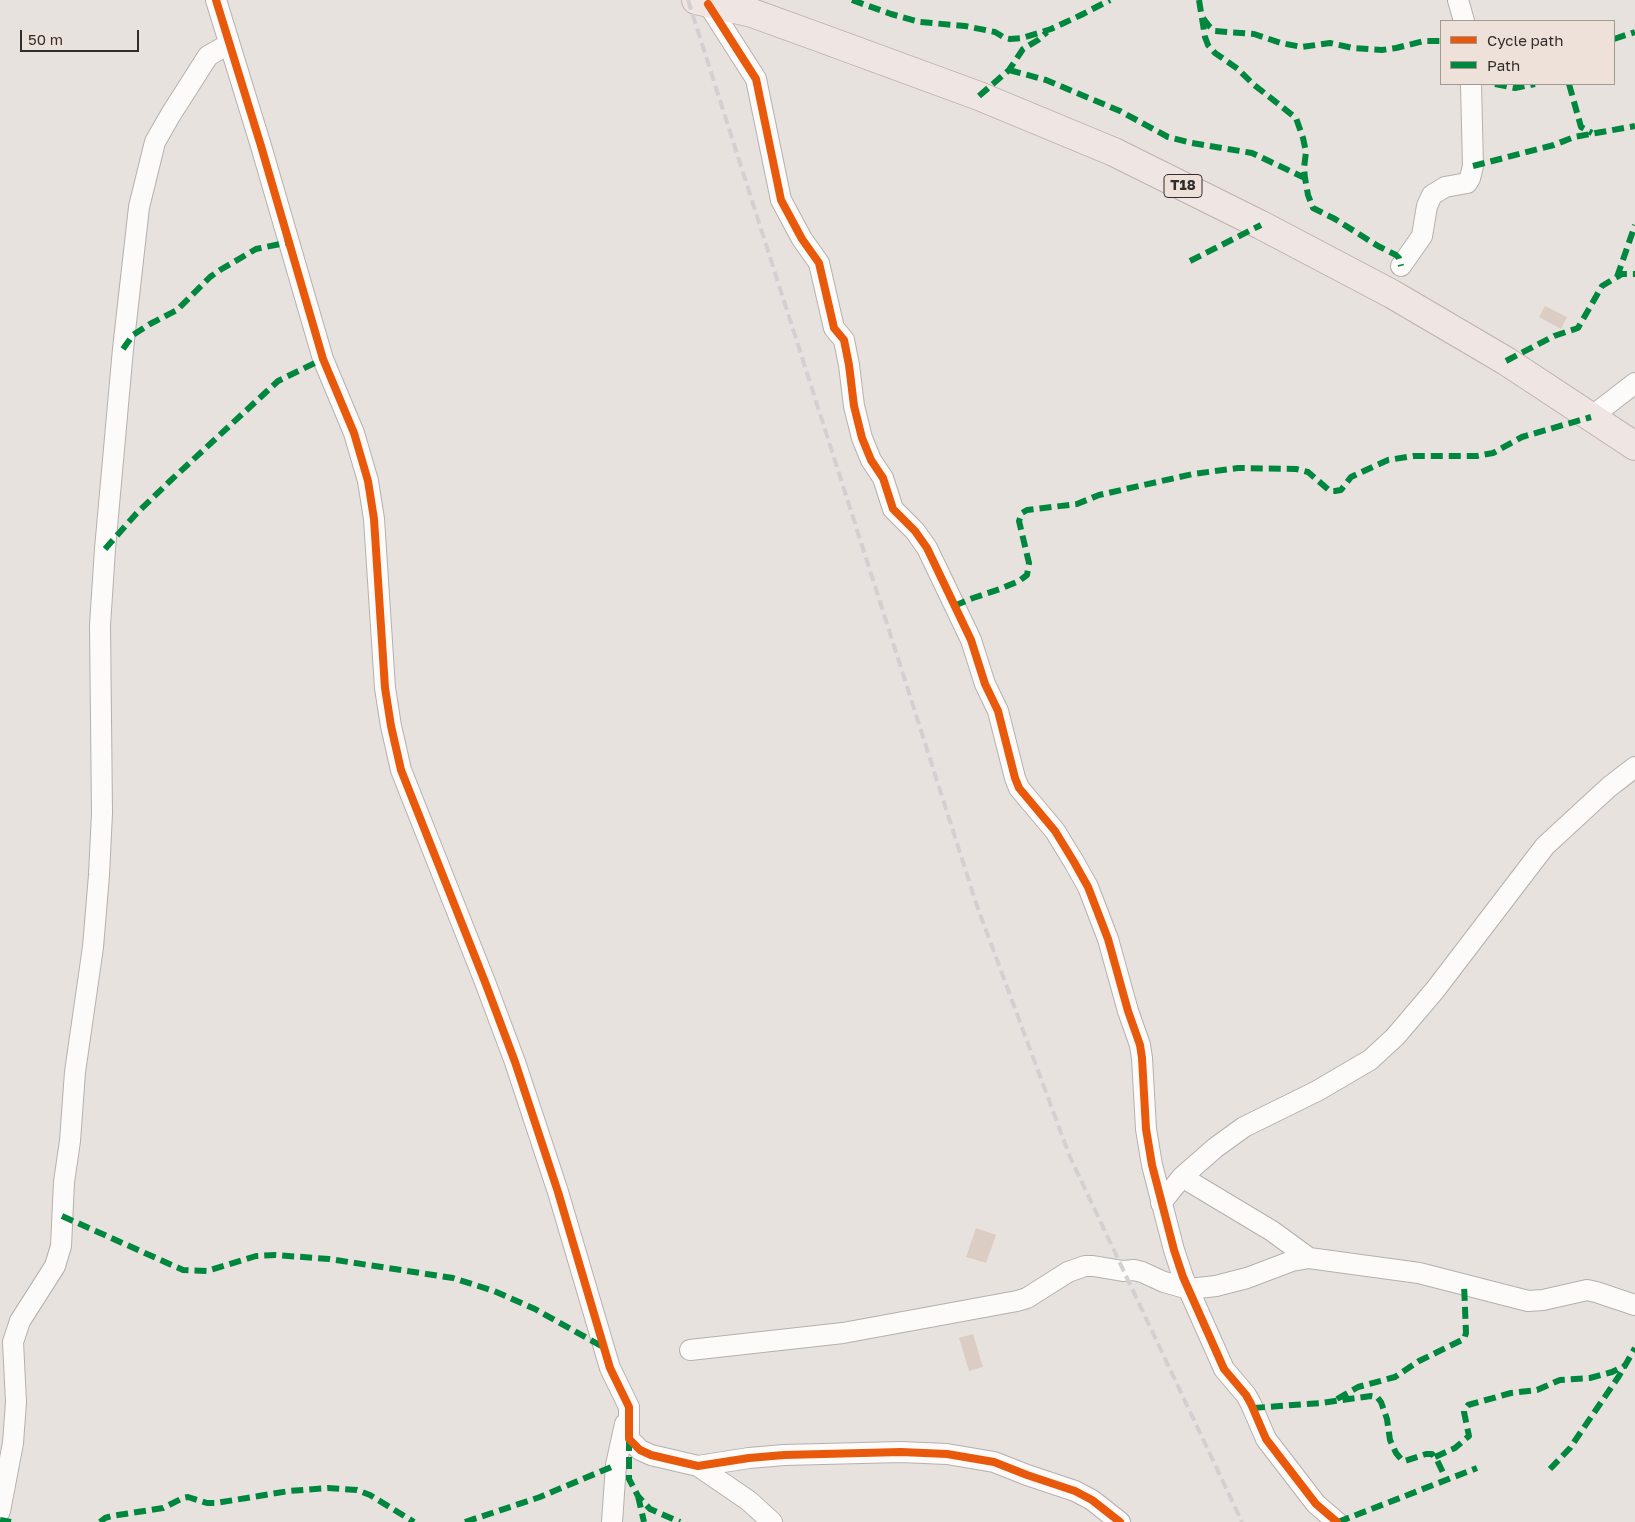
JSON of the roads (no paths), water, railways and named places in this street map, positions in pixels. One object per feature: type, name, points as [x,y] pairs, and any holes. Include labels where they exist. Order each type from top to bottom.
[{"type":"highway","name":"T18","points":[[710,2],[810,34],[979,96],[1114,152],[1261,225],[1392,294],[1506,361],[1635,446]]},
{"type":"street","points":[[216,0],[264,154],[321,351],[354,433],[368,481],[375,539],[385,688],[391,726],[402,770],[515,1062],[558,1192],[610,1368],[629,1407],[629,1439],[640,1450],[680,1463],[698,1466],[748,1458],[784,1455],[901,1452],[946,1454],[994,1462],[1092,1500],[1120,1522]]},
{"type":"street","points":[[1458,0],[1464,20]]},
{"type":"street","points":[[710,2],[756,79],[781,200],[802,239],[819,262],[834,328],[844,340],[854,406],[862,438],[871,460],[883,478],[893,510],[915,531],[927,548],[971,640],[985,684],[998,711],[1019,788],[1055,831],[1074,862],[1088,887],[1108,939],[1128,1011],[1140,1045],[1146,1129],[1152,1165],[1174,1250],[1188,1289],[1224,1369],[1249,1400],[1266,1439],[1316,1504],[1337,1522]]},
{"type":"street","points":[[0,1511],[12,1443],[16,1402],[6,1348],[20,1321],[55,1266],[61,1246],[64,1182],[70,1141],[75,1072],[92,947],[99,874],[102,814],[100,625],[105,548],[124,349],[140,207],[155,142],[208,56],[229,44]]},
{"type":"street","points":[[1401,266],[1422,236],[1427,206],[1432,195],[1445,187],[1467,183],[1470,178],[1473,166],[1470,85]]},
{"type":"street","points":[[1591,417],[1635,384]]},
{"type":"street","points":[[1161,1203],[1182,1177],[1215,1148],[1244,1127],[1317,1091],[1370,1060],[1382,1049],[1395,1037],[1435,990],[1545,846],[1609,786],[1635,767]]},
{"type":"street","points":[[1182,1177],[1272,1231],[1309,1258]]},
{"type":"street","points":[[690,1350],[843,1333],[1016,1301],[1027,1298],[1068,1272],[1085,1266],[1123,1271],[1134,1270],[1188,1289],[1216,1286],[1247,1278],[1292,1261],[1309,1258],[1419,1274],[1528,1301],[1543,1300],[1587,1290],[1635,1305]]},
{"type":"street","points":[[612,1522],[616,1465],[629,1407]]},
{"type":"street","points":[[698,1466],[749,1501],[772,1522]]},
{"type":"railway","points":[[688,0],[977,906],[1070,1157],[1242,1522]]}]
